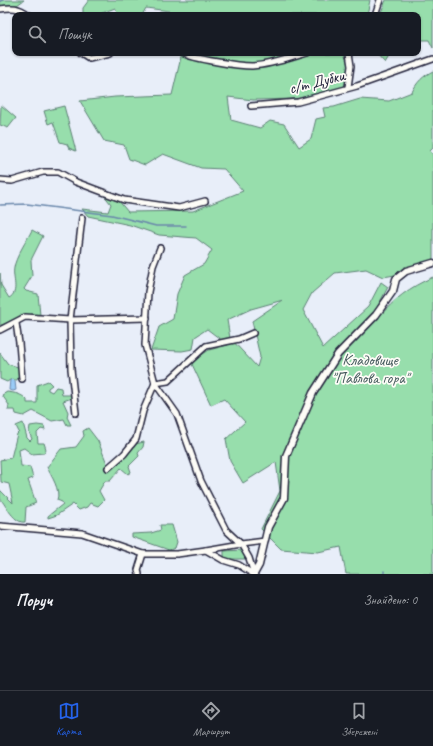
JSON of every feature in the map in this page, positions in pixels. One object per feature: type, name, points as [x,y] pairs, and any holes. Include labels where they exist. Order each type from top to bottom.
[{"type":"street","points":[[376,12],[380,0]]},
{"type":"street","points":[[0,9],[12,7],[20,8],[25,12]]},
{"type":"street","points":[[86,56],[89,58],[97,56]]},
{"type":"street","points":[[187,56],[191,58],[252,66],[296,56]]},
{"type":"street","points":[[348,87],[351,66],[349,56]]},
{"type":"street","name":"с/т Дубки","points":[[251,106],[298,102],[433,59]]},
{"type":"street","points":[[0,180],[12,181],[43,172],[58,172],[76,182],[124,200],[179,208],[205,201]]},
{"type":"street","points":[[76,413],[71,369],[70,320],[82,218]]},
{"type":"street","points":[[160,248],[153,266],[148,292],[145,345],[155,383],[177,414],[201,481],[226,530],[241,544],[249,558],[254,574]]},
{"type":"street","points":[[254,574],[259,565],[268,528],[284,498],[286,456],[313,393],[338,354],[376,315],[393,291],[396,279],[406,271],[433,263]]},
{"type":"street","points":[[0,330],[25,317],[70,320],[147,318]]},
{"type":"street","points":[[16,323],[22,379]]},
{"type":"street","points":[[155,383],[168,381],[206,346],[238,339],[253,332]]},
{"type":"street","points":[[108,468],[124,454],[136,439],[143,411],[155,383]]},
{"type":"street","points":[[0,526],[82,533],[107,540],[143,554],[177,554],[265,541]]},
{"type":"street","points":[[206,550],[223,560],[239,565],[254,574]]},
{"type":"street","points":[[139,574],[138,570],[143,554]]},
{"type":"green space","points":[[0,0],[24,0],[17,5],[0,7]]},
{"type":"green space","points":[[89,0],[370,0],[368,12],[170,12],[146,8],[144,12],[117,12],[115,8],[105,12],[83,12],[83,8]]},
{"type":"green space","points":[[386,0],[433,0],[433,48],[429,40],[421,40],[421,12],[381,12]]},
{"type":"green space","name":"Кладовище \"Павлова гора\"","points":[[181,56],[345,56],[348,65],[347,86],[295,99],[253,100],[228,97],[231,120],[260,128],[270,121],[284,124],[299,147],[311,139],[316,119],[325,117],[323,108],[334,107],[360,99],[389,101],[412,92],[416,85],[426,75],[433,71],[433,148],[430,151],[433,155],[433,260],[403,268],[395,275],[383,277],[366,269],[335,273],[312,293],[303,310],[323,348],[368,307],[381,282],[388,287],[374,313],[378,318],[403,294],[416,285],[433,277],[433,574],[346,574],[341,547],[318,552],[281,549],[261,529],[280,491],[276,462],[243,483],[230,461],[226,439],[245,422],[224,399],[211,405],[191,362],[209,350],[228,345],[207,329],[195,337],[193,349],[182,351],[151,350],[159,327],[173,319],[177,294],[185,275],[204,264],[212,250],[196,238],[159,235],[130,225],[88,216],[82,209],[108,212],[111,204],[103,194],[118,200],[128,212],[193,211],[243,191],[224,169],[201,168],[163,154],[145,165],[129,159],[124,145],[104,141],[80,101],[115,97],[172,95]],"holes":[[[283,300],[252,321],[260,357],[257,367],[230,338],[227,320],[251,309]]]},
{"type":"green space","points":[[379,56],[389,56],[385,63]]},
{"type":"green space","points":[[1,105],[16,118],[8,128],[0,125]]},
{"type":"green space","points":[[64,106],[76,151],[69,148],[67,144],[60,142],[53,122],[48,124],[44,111]]},
{"type":"green space","points":[[32,230],[43,236],[31,260],[32,276],[24,289],[26,291],[38,294],[40,315],[25,315],[0,325],[0,273],[1,285],[9,298],[15,289],[15,264]]},
{"type":"green space","points":[[0,353],[8,364],[21,368],[17,380],[10,380],[7,382],[0,379]]},
{"type":"green space","points":[[48,381],[52,385],[48,388],[48,390],[52,392],[56,387],[61,388],[62,395],[72,395],[72,398],[63,401],[68,412],[67,417],[71,425],[67,425],[64,419],[52,421],[33,411],[24,416],[16,414],[15,410],[8,410],[9,405],[2,395],[7,392],[16,393],[25,398],[27,403],[37,403],[37,385]]},
{"type":"green space","points":[[23,423],[27,438],[30,441],[32,439],[29,432],[30,426],[44,426],[45,430],[41,429],[37,433],[38,443],[44,443],[46,449],[44,453],[32,454],[24,448],[19,450],[21,466],[30,467],[33,478],[28,480],[36,503],[26,507],[25,522],[21,522],[14,517],[0,498],[0,490],[13,503],[9,484],[1,482],[0,460],[11,458],[17,434],[19,432],[16,426]]},
{"type":"green space","points":[[88,428],[98,441],[108,466],[135,444],[144,442],[143,447],[138,453],[139,456],[129,466],[131,472],[128,474],[121,468],[110,481],[105,481],[99,491],[104,500],[98,506],[90,503],[87,507],[79,510],[73,504],[57,515],[48,518],[48,516],[63,504],[57,500],[57,488],[47,467],[61,449],[76,447],[84,436],[83,431]]},
{"type":"green space","points":[[160,525],[172,525],[177,542],[175,548],[169,550],[132,537],[132,534],[151,533],[161,530]]},
{"type":"green space","points":[[244,550],[245,559],[224,559],[224,551]]},
{"type":"water","points":[[13,379],[15,381],[16,390],[13,391],[9,390],[10,380]]},
{"type":"waterway","points":[[0,205],[27,204],[112,215],[156,226],[186,226]]}]
